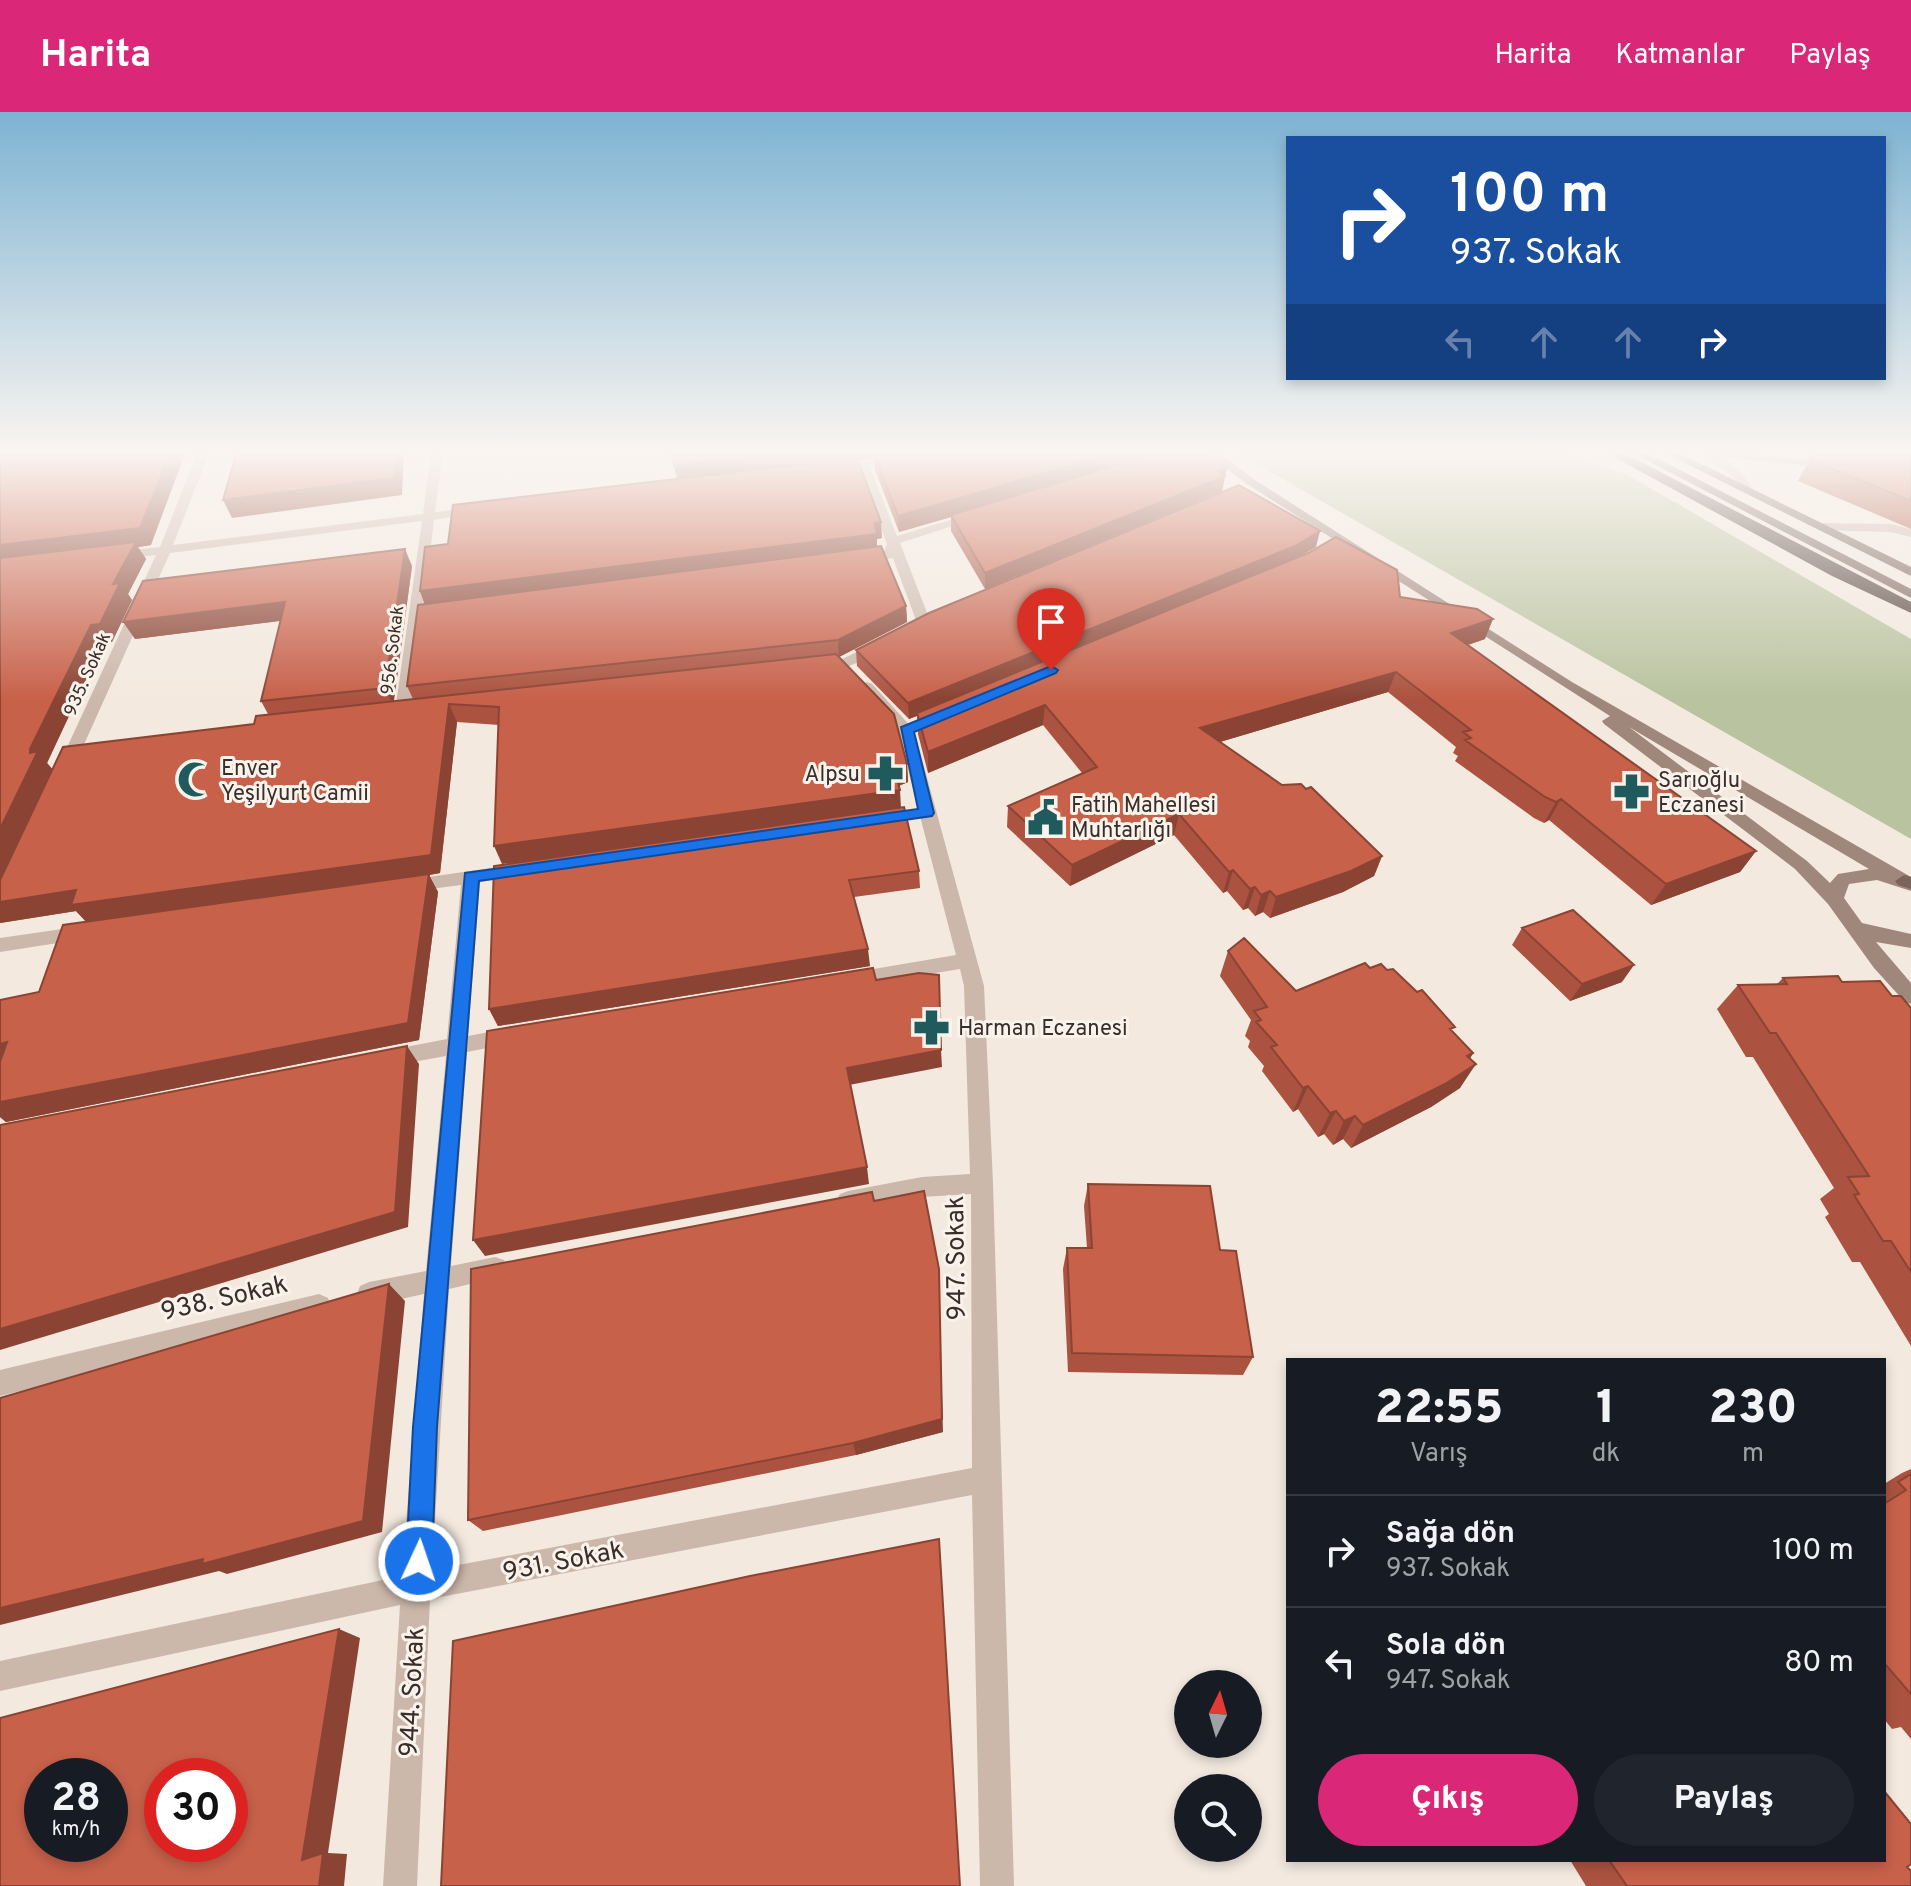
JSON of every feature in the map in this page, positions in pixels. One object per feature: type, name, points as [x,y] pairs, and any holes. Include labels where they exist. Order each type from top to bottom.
[{"type":"highway","points":[[1765,534],[1911,608]]},
{"type":"main road","points":[[1326,534],[1567,685],[1909,883]]},
{"type":"main road","points":[[1795,534],[1911,594]]},
{"type":"main road","points":[[1835,534],[1911,572]]},
{"type":"main road","points":[[1567,685],[1626,734],[1801,865],[1835,899],[1911,996]]},
{"type":"main road","points":[[1835,899],[1836,888],[1844,878],[1858,874],[1877,874],[1909,883]]},
{"type":"main road","points":[[1854,927],[1883,937],[1911,941]]},
{"type":"street","name":"935. Sokak","points":[[56,788],[83,746],[171,534]]},
{"type":"street","points":[[105,558],[295,534]]},
{"type":"street","name":"956. Sokak","points":[[403,711],[426,534]]},
{"type":"street","points":[[796,669],[843,664],[918,626],[892,534]]},
{"type":"street","points":[[841,562],[888,556],[895,541],[919,534]]},
{"type":"street","points":[[414,616],[430,614]]},
{"type":"street","name":"947. Sokak","points":[[843,664],[914,727],[919,814],[974,986],[982,1183],[997,1886]]},
{"type":"street","points":[[392,888],[534,868]]},
{"type":"street","name":"944. Sokak","points":[[400,1886],[425,1427],[440,1278],[471,877]]},
{"type":"street","points":[[0,945],[94,931]]},
{"type":"street","points":[[829,983],[968,960]]},
{"type":"street","points":[[367,1062],[536,1031]]},
{"type":"street","points":[[829,1205],[922,1187],[982,1183]]},
{"type":"street","name":"938. Sokak","points":[[0,1383],[440,1278],[518,1263]]},
{"type":"street","name":"931. Sokak","points":[[0,1676],[418,1587],[986,1479]]},
{"type":"green space","points":[[1378,534],[1729,534],[1911,639],[1911,839]]},
{"type":"building","points":[[0,534],[92,534],[0,545]]},
{"type":"building","points":[[449,534],[877,534],[420,591],[425,547],[448,544]]},
{"type":"building","points":[[962,534],[1082,534],[985,573]]},
{"type":"building","points":[[1121,534],[1315,534],[1295,546],[908,703],[856,650],[929,613]]},
{"type":"building","points":[[1336,537],[1397,570],[1400,597],[1477,609],[1493,619],[1451,633],[1756,851],[1666,884],[1561,799],[1556,802],[1545,797],[1465,740],[1471,738],[1463,732],[1471,730],[1396,672],[1200,728],[1282,785],[1311,787],[1382,856],[1351,871],[1276,897],[1270,891],[1261,895],[1255,887],[1250,889],[1233,870],[1229,872],[1179,814],[1072,865],[1008,806],[1097,767],[1045,705],[928,752],[917,713],[1308,553]]},
{"type":"building","points":[[136,542],[113,584],[120,583],[100,624],[91,625],[30,749],[30,753],[38,751],[0,829],[0,558]]},
{"type":"building","points":[[881,546],[906,606],[838,640],[407,686],[418,605]]},
{"type":"building","points":[[405,549],[385,688],[261,701],[285,602],[123,622],[143,581]]},
{"type":"building","points":[[836,654],[894,714],[907,764],[894,769],[900,790],[494,846],[499,707],[449,704],[431,855],[71,905],[76,890],[0,902],[0,880],[63,747],[254,724],[256,716]]},
{"type":"building","points":[[904,807],[919,871],[849,880],[868,949],[489,1009],[494,866]]},
{"type":"building","points":[[429,874],[408,1023],[0,1102],[0,1062],[7,1042],[0,1044],[0,1000],[39,992],[63,925]]},
{"type":"building","points":[[1573,910],[1634,965],[1582,984],[1522,928]]},
{"type":"building","points":[[1244,938],[1296,991],[1365,963],[1370,968],[1381,964],[1387,970],[1393,969],[1417,992],[1422,990],[1455,1027],[1450,1029],[1473,1053],[1467,1056],[1476,1064],[1445,1084],[1363,1125],[1355,1116],[1344,1121],[1336,1111],[1330,1113],[1308,1086],[1303,1088],[1271,1047],[1277,1045],[1256,1022],[1261,1020],[1254,1011],[1267,1007],[1228,951]]},
{"type":"building","points":[[873,968],[876,980],[919,973],[939,975],[941,1050],[847,1068],[867,1167],[473,1240],[487,1031]]},
{"type":"building","points":[[1838,976],[1842,982],[1880,981],[1892,996],[1901,996],[1911,1008],[1911,1272],[1891,1241],[1883,1241],[1854,1195],[1859,1194],[1848,1177],[1869,1176],[1776,1033],[1770,1033],[1738,985],[1787,984],[1783,978]]},
{"type":"building","points":[[407,1046],[395,1212],[0,1329],[0,1125]]},
{"type":"building","points":[[1088,1184],[1210,1186],[1220,1250],[1236,1251],[1253,1357],[1072,1353],[1067,1248],[1092,1248]]},
{"type":"building","points":[[924,1191],[939,1269],[942,1419],[853,1443],[468,1520],[471,1269],[872,1192],[874,1201]]},
{"type":"building","points":[[389,1284],[363,1521],[202,1564],[203,1559],[0,1608],[0,1398]]},
{"type":"building","points":[[1911,1474],[1911,1694],[1886,1665],[1886,1503],[1906,1490],[1898,1482]]},
{"type":"building","points":[[939,1539],[960,1886],[441,1886],[453,1641],[750,1576]]},
{"type":"building","points":[[339,1629],[302,1860],[323,1853],[319,1886],[0,1886],[0,1718]]},
{"type":"building","points":[[1886,1793],[1911,1824],[1911,1864],[1907,1867],[1911,1871],[1911,1886],[1627,1886],[1610,1862],[1886,1862]]},
{"type":"place","name":"Alpsu","points":[[886,773]]},
{"type":"place","name":"Enver Yeşilyurt Camii","points":[[195,780]]},
{"type":"place","name":"Sarıoğlu Eczanesi","points":[[1632,792]]},
{"type":"place","name":"Fatih Mahellesi Muhtarlığı","points":[[1045,817]]},
{"type":"place","name":"Harman Eczanesi","points":[[932,1027]]},
{"type":"route","points":[[419,1561],[425,1427],[440,1278],[471,877],[927,813],[906,730],[1051,670]]}]
